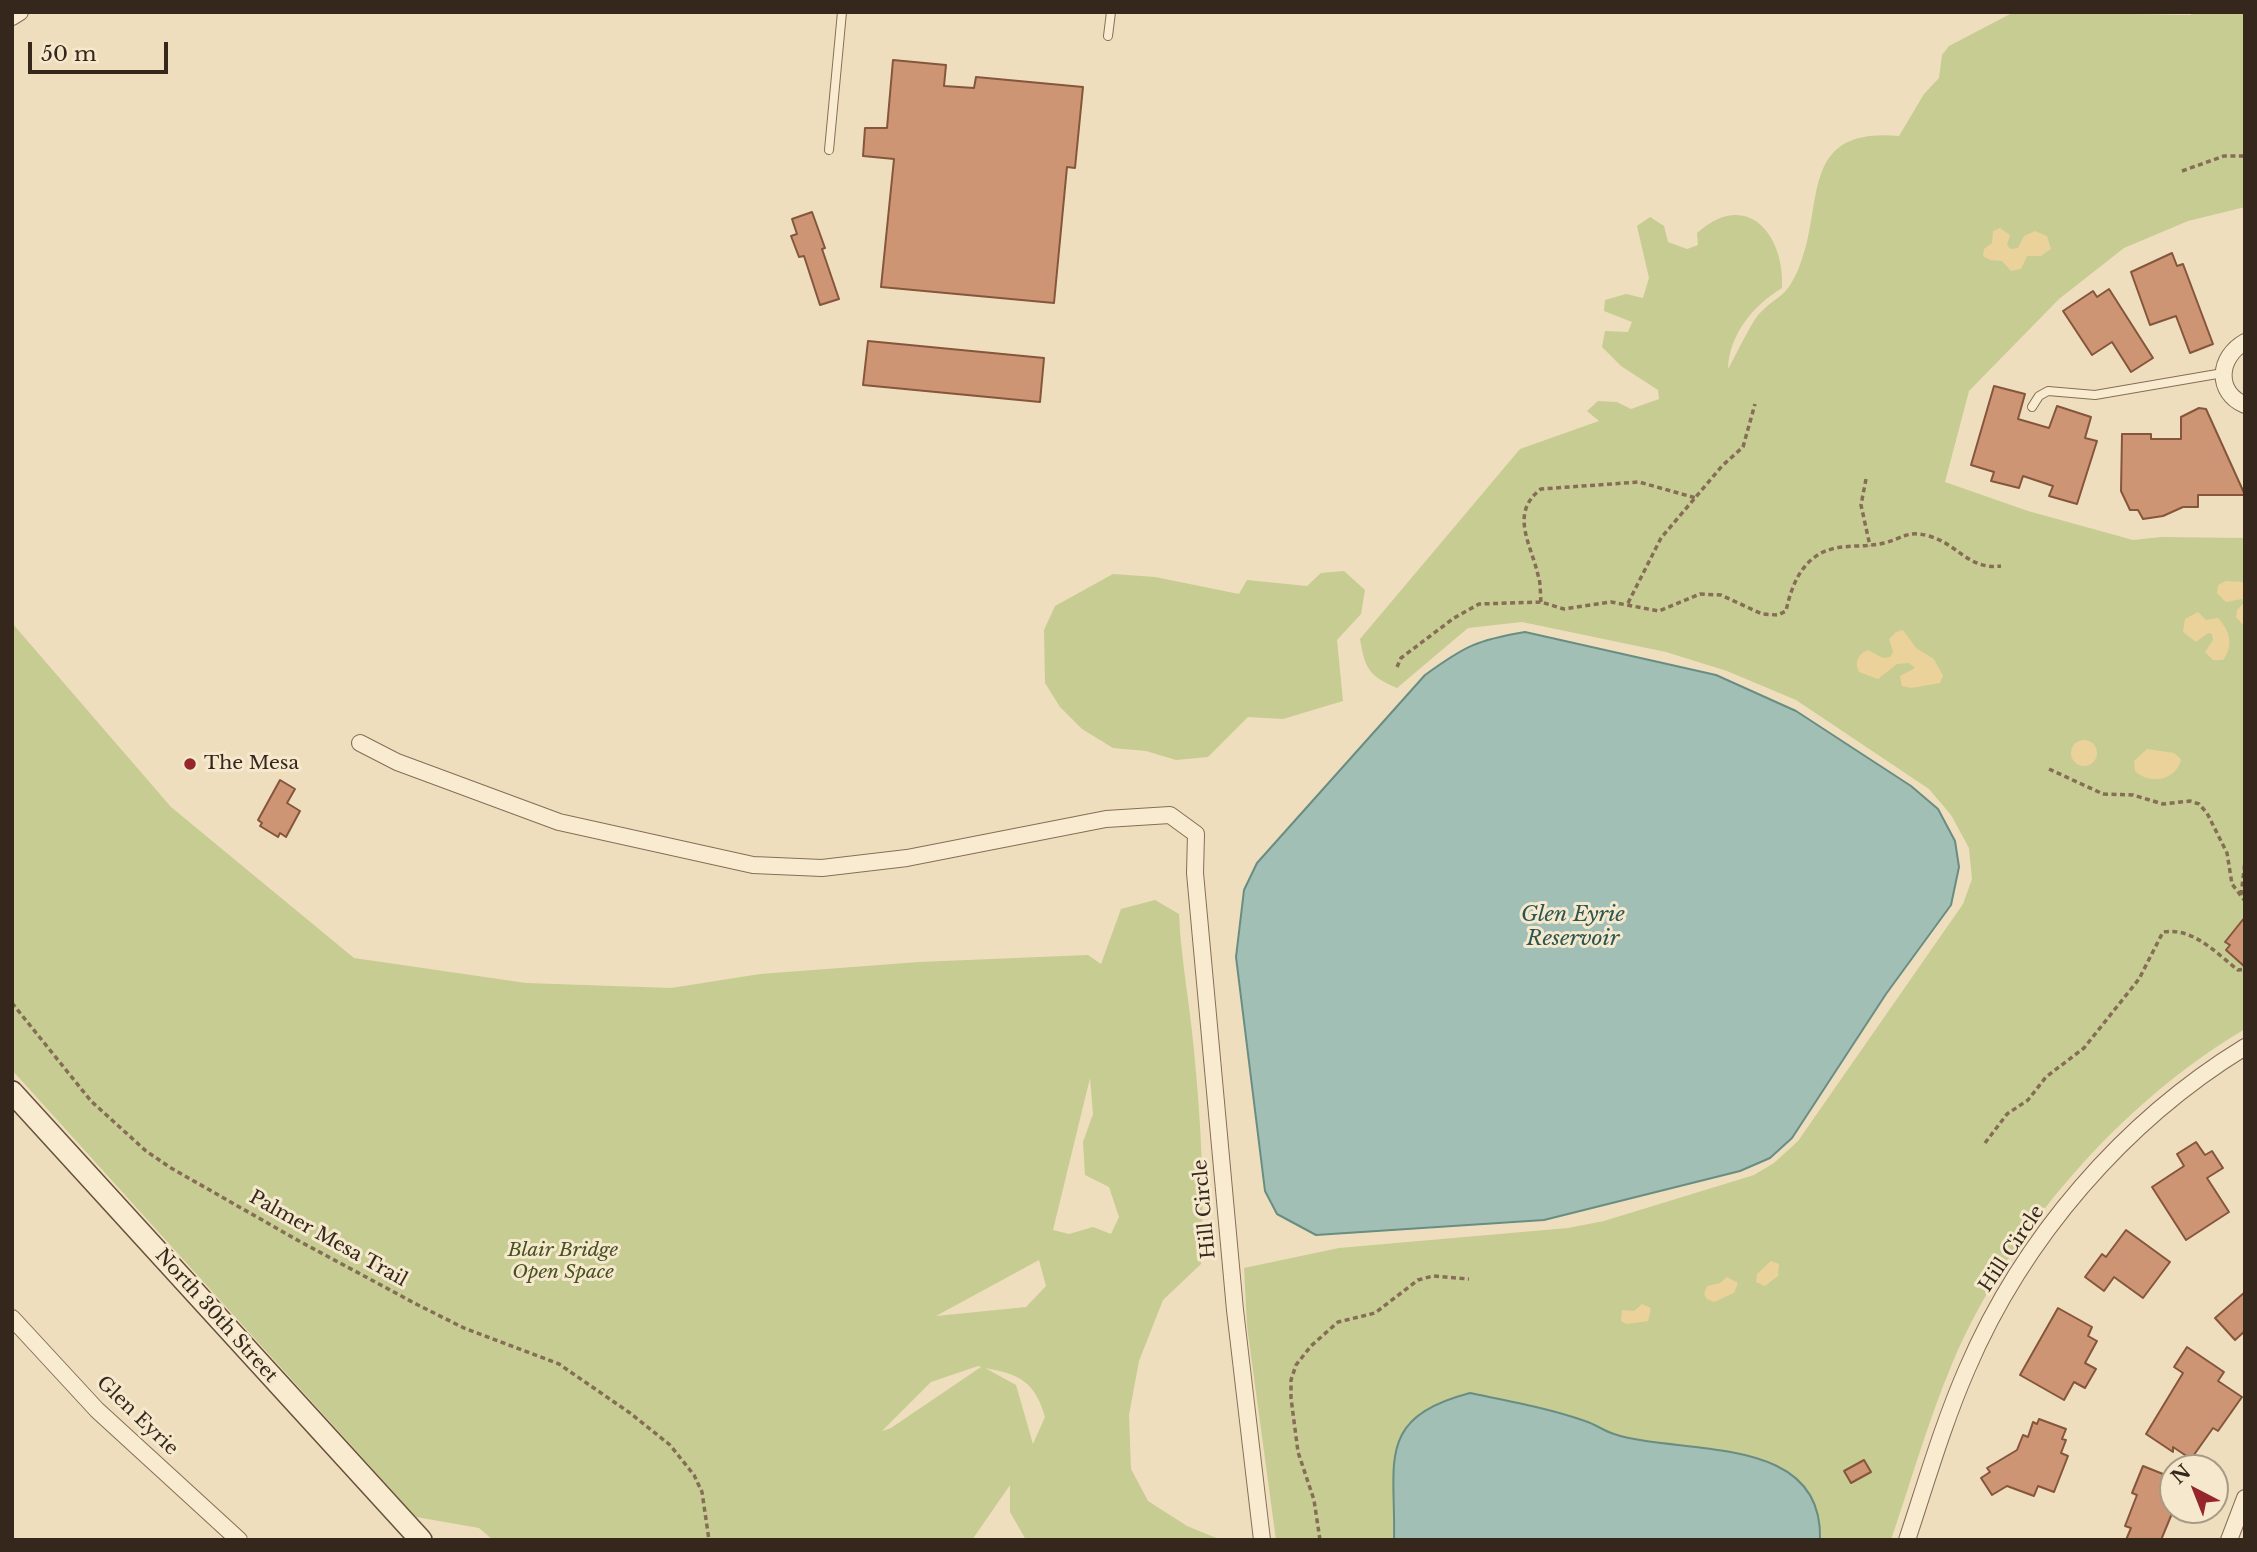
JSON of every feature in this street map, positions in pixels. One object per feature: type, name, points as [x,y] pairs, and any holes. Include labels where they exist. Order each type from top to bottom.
[{"type":"main road","name":"North 30th Street","points":[[12,1092],[421,1540]]},
{"type":"street","points":[[12,17],[20,12]]},
{"type":"street","points":[[2245,342],[2230,353],[2223,365],[2228,392],[2245,405]]},
{"type":"street","name":"Hill Circle","points":[[360,743],[397,762],[559,822],[752,865],[822,868],[907,859],[1106,819],[1170,815],[1196,834],[1195,873],[1234,1297],[1262,1540]]},
{"type":"street","name":"Hill Circle","points":[[1907,1540],[1967,1368],[1987,1326],[2040,1241],[2069,1202],[2135,1131],[2171,1100],[2245,1047]]},
{"type":"street","name":"Glen Eyrie","points":[[12,1318],[97,1410],[239,1540]]},
{"type":"street","points":[[2229,1540],[2245,1498]]},
{"type":"lane","points":[[830,150],[842,12]]},
{"type":"lane","points":[[1108,36],[1111,12]]},
{"type":"lane","points":[[2032,407],[2039,396],[2048,391],[2095,396],[2223,373]]},
{"type":"path","points":[[2182,171],[2214,159],[2245,156]]},
{"type":"path","points":[[1628,603],[1661,538],[1722,466],[1743,447],[1755,404]]},
{"type":"path","points":[[1866,479],[1861,505],[1870,546]]},
{"type":"path","points":[[1541,603],[1539,576],[1522,528],[1530,498],[1541,489],[1639,482],[1696,498]]},
{"type":"path","points":[[1397,667],[1401,658],[1454,618],[1479,604],[1541,603],[1564,609],[1611,602],[1628,603],[1659,611],[1700,594],[1721,595],[1762,614],[1778,615],[1786,611],[1791,586],[1803,567],[1820,553],[1837,548],[1870,546],[1909,532],[1932,537],[1958,551],[1975,565],[2001,566]]},
{"type":"path","points":[[2049,769],[2103,794],[2133,795],[2163,804],[2190,801],[2199,804],[2207,813],[2227,853],[2232,884],[2245,901]]},
{"type":"path","points":[[2241,895],[2245,862]]},
{"type":"path","points":[[1985,1143],[2007,1114],[2028,1100],[2046,1077],[2084,1048],[2139,979],[2163,932],[2177,930],[2189,933],[2238,970],[2245,969]]},
{"type":"path","name":"Palmer Mesa Trail","points":[[12,1003],[91,1101],[163,1162],[299,1241],[418,1305],[464,1328],[559,1364],[594,1386],[670,1445],[694,1475],[702,1492],[709,1540]]},
{"type":"path","points":[[1320,1540],[1314,1500],[1298,1452],[1291,1398],[1291,1380],[1296,1365],[1311,1346],[1338,1322],[1375,1313],[1418,1280],[1433,1276],[1469,1279]]},
{"type":"green space","points":[[2014,12],[2191,15],[2191,12],[2245,12],[2245,207],[2188,221],[2124,248],[2059,299],[1969,391],[1945,482],[2028,511],[2133,540],[2161,537],[2245,538],[2245,1029],[2199,1059],[2155,1093],[2073,1174],[2036,1219],[1975,1315],[1952,1364],[1927,1429],[1891,1540],[1276,1540],[1247,1326],[1244,1268],[1339,1248],[1568,1228],[1604,1221],[1754,1175],[1774,1163],[1798,1141],[1963,904],[1972,879],[1969,848],[1951,815],[1929,789],[1796,700],[1727,671],[1666,652],[1522,622],[1468,628],[1397,688],[1380,680],[1370,670],[1360,639],[1520,449],[1599,421],[1587,411],[1598,401],[1617,402],[1631,409],[1659,399],[1658,390],[1621,366],[1602,347],[1605,331],[1628,332],[1632,322],[1604,311],[1605,300],[1626,294],[1643,298],[1649,278],[1637,226],[1650,217],[1664,226],[1668,242],[1687,249],[1698,245],[1697,233],[1715,220],[1732,215],[1747,217],[1770,235],[1777,251],[1782,288],[1753,312],[1738,332],[1729,356],[1728,369],[1757,317],[1786,291],[1798,270],[1806,246],[1820,176],[1829,158],[1844,144],[1866,137],[1899,136],[1924,94],[1939,78],[1942,55],[1949,46]]},
{"type":"green space","points":[[1344,571],[1365,590],[1361,614],[1337,640],[1343,701],[1283,719],[1248,717],[1208,757],[1176,760],[1146,751],[1113,748],[1082,729],[1060,707],[1045,683],[1044,630],[1055,606],[1113,574],[1155,577],[1239,594],[1247,580],[1307,586],[1321,573]]},
{"type":"green space","name":"Blair Bridge Open Space","points":[[12,623],[171,807],[354,958],[526,983],[671,988],[760,974],[919,962],[1088,955],[1101,964],[1121,909],[1155,900],[1179,914],[1199,1104],[1201,1264],[1163,1300],[1139,1361],[1129,1415],[1131,1469],[1148,1501],[1187,1526],[1221,1540],[1026,1540],[1010,1512],[1010,1485],[972,1540],[493,1540],[479,1528],[416,1517],[12,1070]],"holes":[[[1090,1078],[1093,1114],[1083,1142],[1085,1175],[1109,1187],[1119,1217],[1111,1234],[1093,1227],[1069,1234],[1053,1230]],[[1039,1260],[1046,1286],[1026,1307],[936,1316]],[[981,1367],[891,1428],[882,1431],[931,1382]],[[985,1368],[1017,1377],[1036,1395],[1045,1417],[1033,1444],[1016,1385]]]},
{"type":"sand","points":[[2000,228],[2010,235],[2007,245],[2011,249],[2018,248],[2024,236],[2035,231],[2047,236],[2051,249],[2041,256],[2027,256],[2021,269],[2011,271],[2002,261],[1983,256],[1984,249],[1992,243],[1993,231]]},
{"type":"sand","points":[[2226,581],[2245,582],[2245,627],[2236,617],[2237,610],[2244,603],[2242,599],[2226,602],[2217,593],[2218,585]]},
{"type":"sand","points":[[2198,612],[2206,620],[2218,618],[2225,628],[2229,649],[2223,660],[2213,660],[2205,652],[2213,640],[2212,634],[2208,633],[2196,642],[2183,632],[2185,619]]},
{"type":"sand","points":[[1903,630],[1916,648],[1934,659],[1943,676],[1940,683],[1911,688],[1902,686],[1900,676],[1915,668],[1909,663],[1897,664],[1878,679],[1859,672],[1857,662],[1862,653],[1868,650],[1883,658],[1890,657],[1893,652],[1889,639],[1896,632]]},
{"type":"sand","points":[[2084,740],[2093,744],[2097,753],[2093,762],[2084,766],[2075,762],[2071,753],[2075,744]]},
{"type":"sand","points":[[2147,749],[2174,753],[2181,759],[2174,772],[2155,779],[2135,771],[2134,761]]},
{"type":"sand","points":[[1771,1261],[1779,1264],[1778,1276],[1765,1286],[1756,1282],[1757,1274]]},
{"type":"sand","points":[[1727,1277],[1738,1283],[1734,1293],[1714,1302],[1707,1299],[1704,1294],[1707,1286],[1720,1283]]},
{"type":"sand","points":[[1642,1304],[1651,1308],[1648,1321],[1627,1324],[1621,1321],[1622,1310],[1634,1311]]},
{"type":"water","name":"Glen Eyrie Reservoir","points":[[1525,632],[1716,675],[1796,711],[1911,786],[1938,809],[1955,841],[1959,867],[1951,905],[1886,994],[1792,1138],[1770,1158],[1740,1171],[1544,1220],[1316,1235],[1277,1214],[1265,1191],[1236,957],[1244,890],[1257,863],[1425,675],[1472,646]]},
{"type":"water","points":[[1470,1393],[1557,1412],[1589,1422],[1614,1434],[1744,1455],[1774,1465],[1799,1481],[1815,1505],[1820,1540],[1394,1540],[1394,1466],[1397,1447],[1405,1430],[1418,1416],[1440,1403]]},
{"type":"building","points":[[893,60],[946,65],[944,86],[974,88],[976,77],[1083,87],[1075,168],[1067,167],[1054,303],[881,287],[894,159],[863,156],[865,128],[887,128]]},
{"type":"building","points":[[812,212],[839,299],[820,305],[804,256],[799,257],[791,236],[797,234],[792,219]]},
{"type":"building","points":[[2172,253],[2177,266],[2183,264],[2213,344],[2190,353],[2176,316],[2150,325],[2131,272]]},
{"type":"building","points":[[2109,289],[2153,358],[2131,372],[2112,342],[2092,355],[2063,311],[2093,291],[2097,297]]},
{"type":"building","points":[[868,341],[1044,358],[1040,402],[863,385]]},
{"type":"building","points":[[1994,386],[2025,394],[2018,419],[2049,428],[2057,406],[2091,417],[2085,438],[2097,441],[2077,504],[2049,496],[2053,486],[2023,476],[2019,488],[1991,481],[1994,472],[1971,465]]},
{"type":"building","points":[[2199,408],[2206,409],[2245,495],[2198,495],[2198,507],[2183,507],[2163,516],[2143,519],[2138,510],[2130,510],[2121,491],[2122,434],[2151,434],[2151,439],[2181,439],[2181,417]]},
{"type":"building","points":[[280,780],[295,789],[287,803],[300,811],[286,837],[280,833],[278,837],[260,826],[262,823],[258,820]]},
{"type":"building","points":[[2245,917],[2245,967],[2226,950],[2230,945],[2225,942]]},
{"type":"building","points":[[2196,1142],[2205,1155],[2212,1151],[2223,1168],[2207,1178],[2229,1212],[2186,1240],[2152,1187],[2184,1166],[2177,1154]]},
{"type":"building","points":[[2126,1230],[2170,1262],[2143,1298],[2114,1277],[2104,1291],[2085,1277],[2102,1254],[2106,1257]]},
{"type":"building","points":[[2245,1292],[2245,1331],[2235,1340],[2215,1318]]},
{"type":"building","points":[[2058,1308],[2092,1327],[2088,1336],[2097,1341],[2085,1363],[2096,1369],[2085,1388],[2074,1382],[2064,1400],[2020,1375]]},
{"type":"building","points":[[2187,1347],[2224,1372],[2218,1381],[2242,1397],[2218,1431],[2213,1428],[2195,1454],[2184,1454],[2173,1447],[2173,1452],[2146,1434],[2183,1373],[2174,1367]]},
{"type":"building","points":[[2039,1419],[2066,1429],[2062,1439],[2066,1440],[2061,1453],[2068,1456],[2054,1492],[2038,1486],[2034,1496],[2007,1486],[1992,1495],[1981,1478],[1990,1472],[1987,1468],[2017,1450],[2023,1435],[2028,1437],[2033,1422],[2037,1424]]},
{"type":"building","points":[[1864,1460],[1871,1472],[1851,1483],[1844,1471]]},
{"type":"building","points":[[2143,1466],[2159,1472],[2159,1524],[2168,1524],[2161,1540],[2126,1540],[2131,1528],[2125,1526],[2137,1495],[2132,1493]]},
{"type":"place","name":"The Mesa","points":[[190,764]]}]
